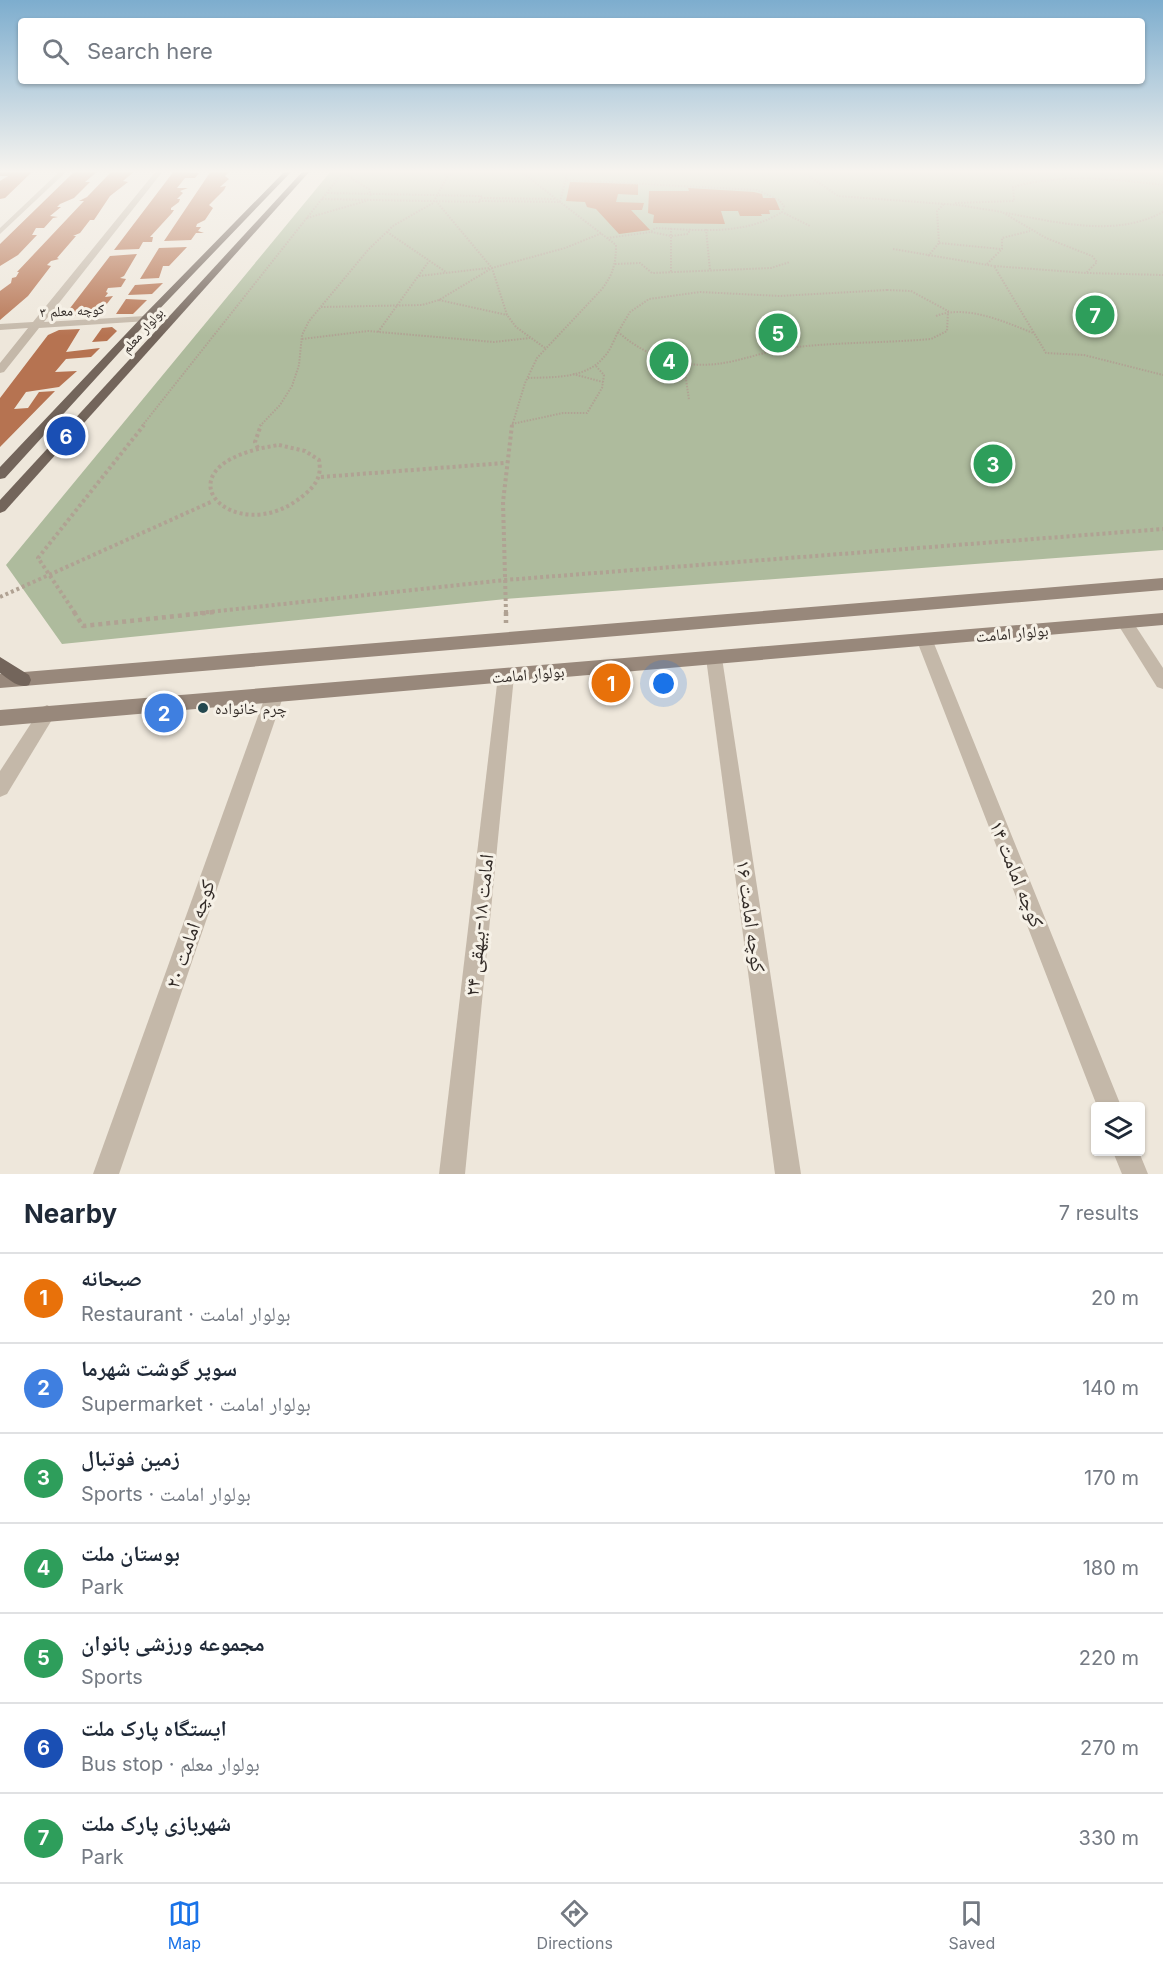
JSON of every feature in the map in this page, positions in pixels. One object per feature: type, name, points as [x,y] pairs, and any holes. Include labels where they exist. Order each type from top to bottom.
[{"type":"main road","name":"بولوار معلم","points":[[0,475],[145,319],[236,226]]},
{"type":"main road","name":"بولوار معلم","points":[[0,508],[257,226]]},
{"type":"main road","points":[[145,319],[171,319]]},
{"type":"main road","points":[[0,681],[1163,584]]},
{"type":"main road","name":"بولوار امامت","points":[[0,718],[1163,619]]},
{"type":"main road","points":[[0,664],[23,680]]},
{"type":"street","points":[[0,370],[116,226]]},
{"type":"street","name":"کوچه معلم ۳","points":[[0,327],[145,319]]},
{"type":"street","points":[[1125,622],[1163,682]]},
{"type":"street","name":"کوچه امامت ۱۴","points":[[925,641],[1107,1102]]},
{"type":"street","name":"کوچه امامت ۱۶","points":[[714,658],[788,1174]]},
{"type":"street","name":"امامت ۱۸-بیهقی ۲۴","points":[[452,1174],[506,676]]},
{"type":"street","name":"کوچه امامت ۲۰","points":[[106,1174],[274,694]]},
{"type":"street","points":[[0,788],[47,713]]},
{"type":"street","points":[[1128,1156],[1135,1174]]},
{"type":"path","points":[[301,226],[38,558],[83,626],[505,580],[1163,529]]},
{"type":"path","points":[[258,448],[255,442],[261,424],[280,405],[292,386],[299,365],[302,339],[309,321],[359,258],[397,226]]},
{"type":"path","points":[[456,226],[492,268],[507,315],[530,338],[545,348]]},
{"type":"path","points":[[507,639],[501,529],[504,464],[515,407],[536,359],[570,319],[602,288],[615,264],[616,245],[591,226]]},
{"type":"path","points":[[651,232],[655,228],[721,230],[743,226]]},
{"type":"path","points":[[928,256],[939,243],[938,226]]},
{"type":"path","points":[[1025,226],[1092,256],[1097,262],[1086,273]]},
{"type":"path","points":[[671,228],[671,272]]},
{"type":"path","points":[[607,238],[651,232],[671,236],[688,234],[690,229]]},
{"type":"path","points":[[706,229],[710,270]]},
{"type":"path","points":[[987,264],[1002,249],[1002,238],[1032,230]]},
{"type":"path","points":[[387,232],[446,272]]},
{"type":"path","points":[[418,276],[492,268],[565,248],[602,233]]},
{"type":"path","points":[[939,243],[1002,249]]},
{"type":"path","points":[[892,249],[994,266],[1086,273],[1163,275]]},
{"type":"path","points":[[377,332],[429,261]]},
{"type":"path","points":[[615,264],[637,262],[644,264],[652,273],[771,268],[790,262]]},
{"type":"path","points":[[994,266],[1046,353],[1084,355],[1163,375]]},
{"type":"path","points":[[320,307],[422,305],[439,300],[492,268]]},
{"type":"path","points":[[528,378],[573,374],[595,365],[604,358],[630,312],[649,299],[700,292],[780,296],[911,291],[948,311],[1003,322],[1034,334]]},
{"type":"path","points":[[439,300],[507,315]]},
{"type":"path","points":[[936,316],[948,311]]},
{"type":"path","points":[[618,332],[648,354],[684,365],[732,362],[792,347],[931,339],[947,331],[948,311]]},
{"type":"path","points":[[302,339],[377,332],[494,342],[530,338]]},
{"type":"path","points":[[512,424],[563,413],[587,413],[602,388],[603,382],[604,375],[595,365]]},
{"type":"path","points":[[684,365],[689,400]]},
{"type":"path","points":[[573,374],[603,382]]},
{"type":"path","points":[[279,445],[298,447],[313,453],[321,464],[321,477],[312,490],[296,502],[274,511],[251,515],[230,512],[213,501],[208,493],[210,479],[221,466],[238,455],[258,448],[279,445]]},
{"type":"path","points":[[321,477],[504,464]]},
{"type":"path","points":[[0,597],[213,501]]},
{"type":"green space","points":[[286,226],[1163,226],[1163,550],[506,599],[62,644],[6,565]]},
{"type":"building","points":[[19,226],[46,226],[36,228],[32,235],[37,235],[18,255],[0,266],[0,244]]},
{"type":"building","points":[[61,226],[86,226],[80,233],[73,236],[76,236],[57,258],[59,259],[47,265],[51,266],[28,296],[0,320],[0,291],[11,283],[12,278],[16,277],[19,272],[17,272]]},
{"type":"building","points":[[132,226],[160,226],[150,237],[153,237],[152,242],[143,242],[139,249],[114,250]]},
{"type":"building","points":[[174,226],[196,226],[201,227],[198,231],[204,233],[196,233],[191,240],[164,241]]},
{"type":"building","points":[[611,226],[646,226],[650,230],[619,234]]},
{"type":"building","points":[[187,247],[169,266],[163,266],[159,278],[140,279],[159,248]]},
{"type":"building","points":[[137,254],[124,276],[120,278],[126,279],[121,287],[108,288],[105,297],[113,296],[99,314],[64,316],[110,256]]},
{"type":"building","points":[[163,283],[152,294],[128,295],[135,285]]},
{"type":"building","points":[[126,299],[147,300],[133,314],[116,314]]},
{"type":"building","points":[[112,327],[117,331],[107,341],[92,342],[102,328]]},
{"type":"building","points":[[80,329],[66,352],[100,348],[91,357],[66,359],[55,372],[77,371],[59,387],[26,392],[14,409],[28,408],[39,392],[55,391],[0,447],[0,398],[48,335],[59,330]]},
{"type":"place","name":"شهربازی پارک ملت","points":[[1095,315]]},
{"type":"place","name":"مجموعه ورزشی بانوان","points":[[778,333]]},
{"type":"place","name":"بوستان ملت","points":[[669,361]]},
{"type":"place","name":"ایستگاه پارک ملت","points":[[66,436]]},
{"type":"place","name":"زمین فوتبال","points":[[993,464]]},
{"type":"place","name":"صبحانه","points":[[611,683]]},
{"type":"place","name":"چرم خانواده","points":[[203,708]]},
{"type":"place","name":"سوپر گوشت شهرما","points":[[164,713]]}]
